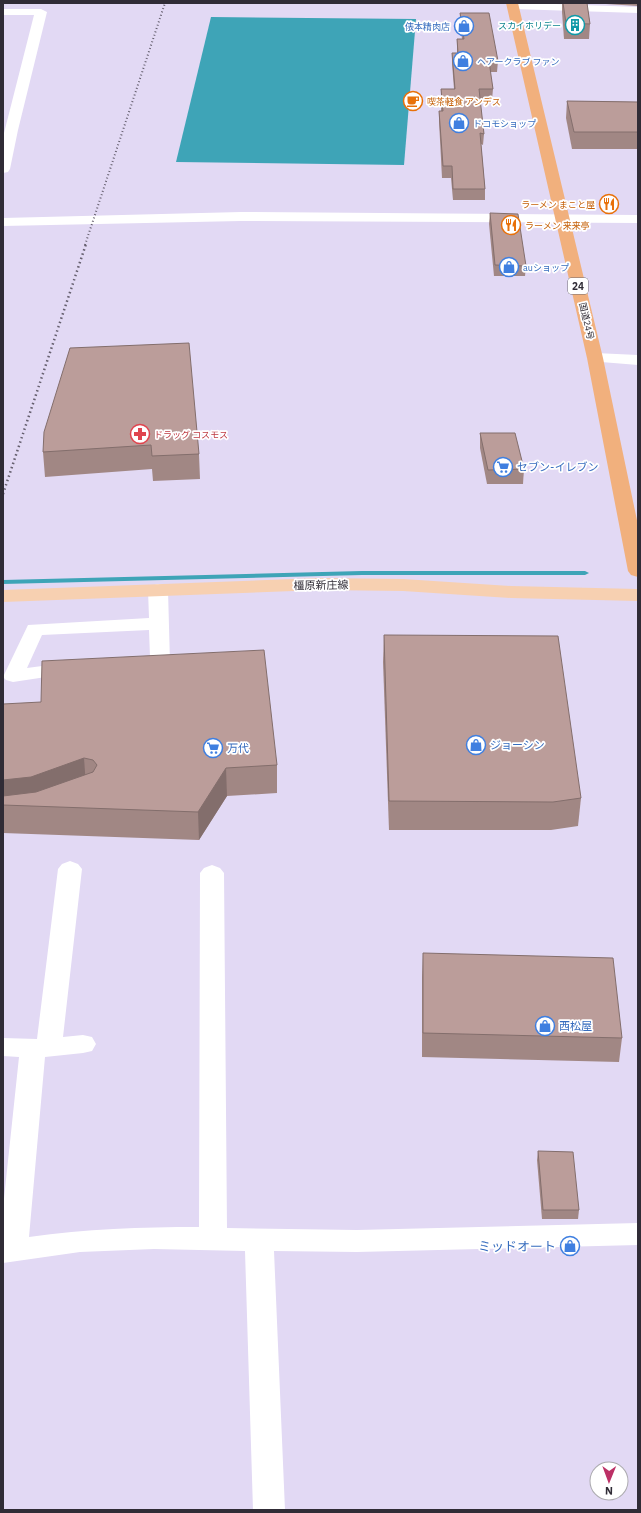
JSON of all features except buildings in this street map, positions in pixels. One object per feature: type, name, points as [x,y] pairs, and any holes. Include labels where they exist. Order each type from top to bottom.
[{"type":"highway","name":"国道24号","points":[[512,5],[595,358],[638,571]]},
{"type":"main road","name":"橿原新庄線","points":[[3,596],[364,584],[518,592],[638,595]]},
{"type":"street","points":[[512,5],[638,10]]},
{"type":"street","points":[[3,12],[41,12],[11,130],[3,169]]},
{"type":"street","points":[[3,222],[101,218],[638,219]]},
{"type":"street","points":[[595,358],[638,360]]},
{"type":"street","points":[[122,665],[160,663],[158,590]]},
{"type":"street","points":[[8,680],[35,629],[159,624]]},
{"type":"street","points":[[8,680],[92,666]]},
{"type":"street","points":[[70,870],[8,1251],[80,1241],[154,1238],[213,1237],[357,1241],[638,1234]]},
{"type":"street","points":[[212,872],[213,1237]]},
{"type":"street","points":[[3,1047],[41,1048],[84,1044]]},
{"type":"street","points":[[259,1239],[269,1510]]},
{"type":"water","points":[[211,17],[416,19],[404,165],[176,162]]},
{"type":"waterway","points":[[3,582],[362,573],[585,573]]},
{"type":"railway","points":[[85,245],[165,3]]},
{"type":"railway","points":[[3,494],[86,244]]},
{"type":"place","name":"スカイホリデー","points":[[575,25]]},
{"type":"place","name":"俵本精肉店","points":[[464,26]]},
{"type":"place","name":"ヘアークラブ ファン","points":[[463,61]]},
{"type":"place","name":"喫茶軽食 アンデス","points":[[413,101]]},
{"type":"place","name":"ドコモショップ","points":[[459,123]]},
{"type":"place","name":"ラーメン まこと屋","points":[[609,204]]},
{"type":"place","name":"ラーメン 来来亭","points":[[511,225]]},
{"type":"place","name":"auショップ","points":[[509,267]]},
{"type":"place","name":"ドラッグ コスモス","points":[[140,434]]},
{"type":"place","name":"セブン-イレブン","points":[[503,467]]},
{"type":"place","name":"ジョーシン","points":[[476,745]]},
{"type":"place","name":"万代","points":[[213,748]]},
{"type":"place","name":"西松屋","points":[[545,1026]]},
{"type":"place","name":"ミッドオート","points":[[570,1246]]}]
